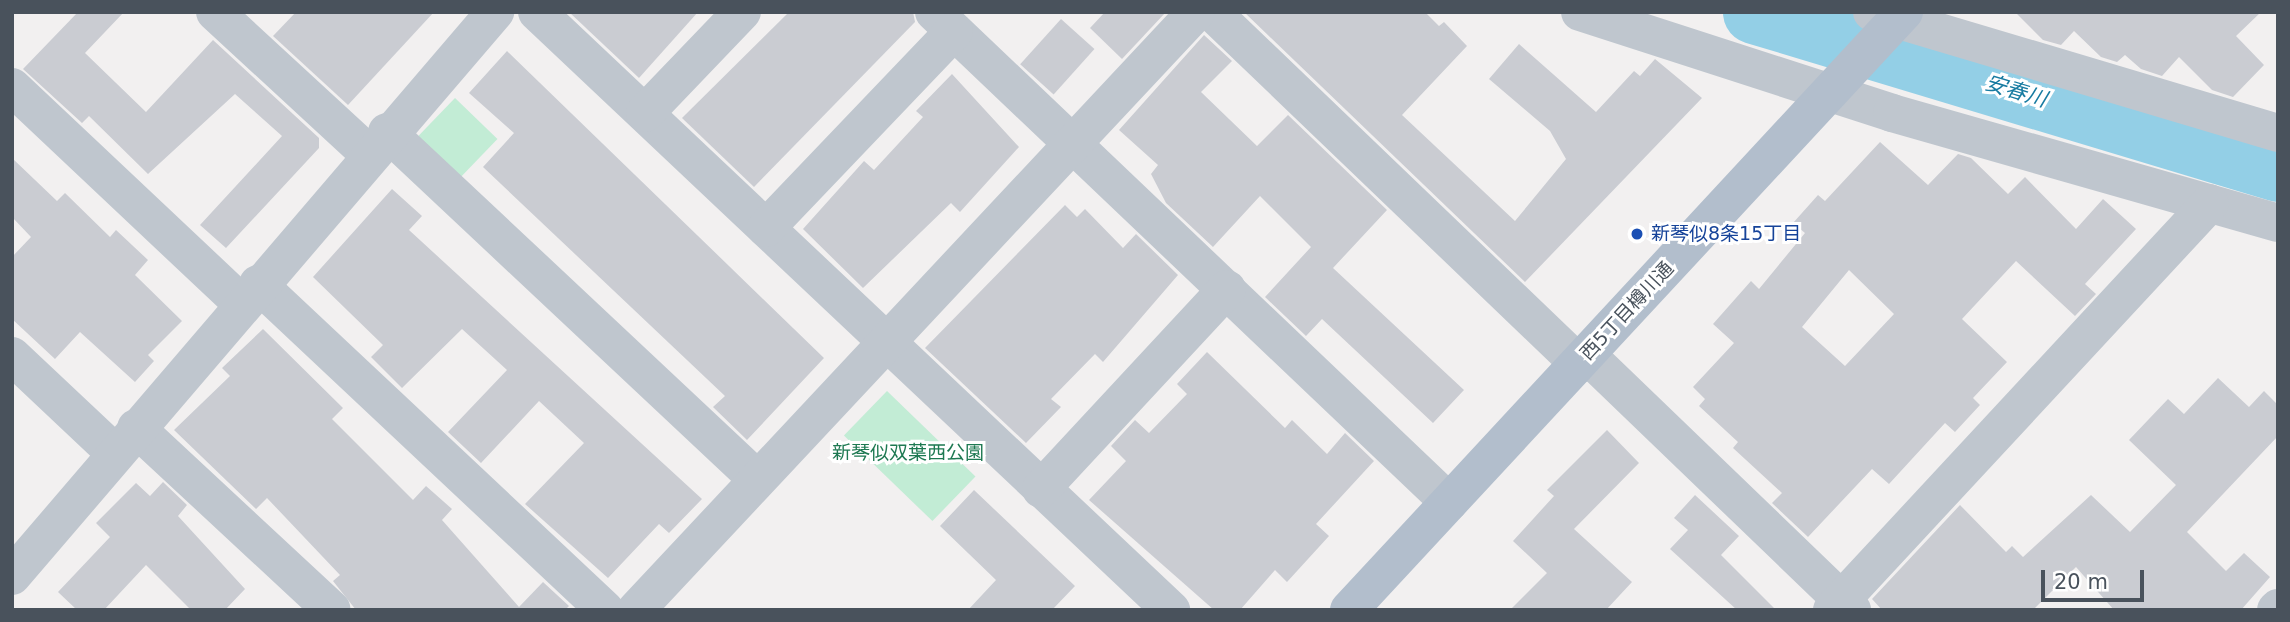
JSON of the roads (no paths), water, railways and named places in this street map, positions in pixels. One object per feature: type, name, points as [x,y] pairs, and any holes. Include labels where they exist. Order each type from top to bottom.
[{"type":"main road","name":"西5丁目樽川通","points":[[1349,610],[1839,82],[1889,19]]},
{"type":"street","points":[[215,12],[377,142],[757,479]]},
{"type":"street","points":[[12,576],[377,142],[495,12]]},
{"type":"street","points":[[537,12],[1171,610]]},
{"type":"street","points":[[645,113],[742,12]]},
{"type":"street","points":[[636,610],[1196,12]]},
{"type":"street","points":[[1212,12],[1583,359],[1842,607],[2210,203]]},
{"type":"street","points":[[1580,12],[1839,82],[2278,223]]},
{"type":"street","points":[[1889,19],[2276,130]]},
{"type":"street","points":[[766,228],[944,22],[1449,502]]},
{"type":"street","points":[[12,87],[249,293],[605,610]]},
{"type":"street","points":[[1041,489],[1227,289]]},
{"type":"street","points":[[12,356],[125,440],[332,610]]},
{"type":"waterway","name":"安春川","points":[[1754,12],[2278,170]]},
{"type":"place","name":"新琴似8条15丁目","points":[[1637,234]]},
{"type":"park label","name":"新琴似双葉西公園","points":[[908,453]]}]
